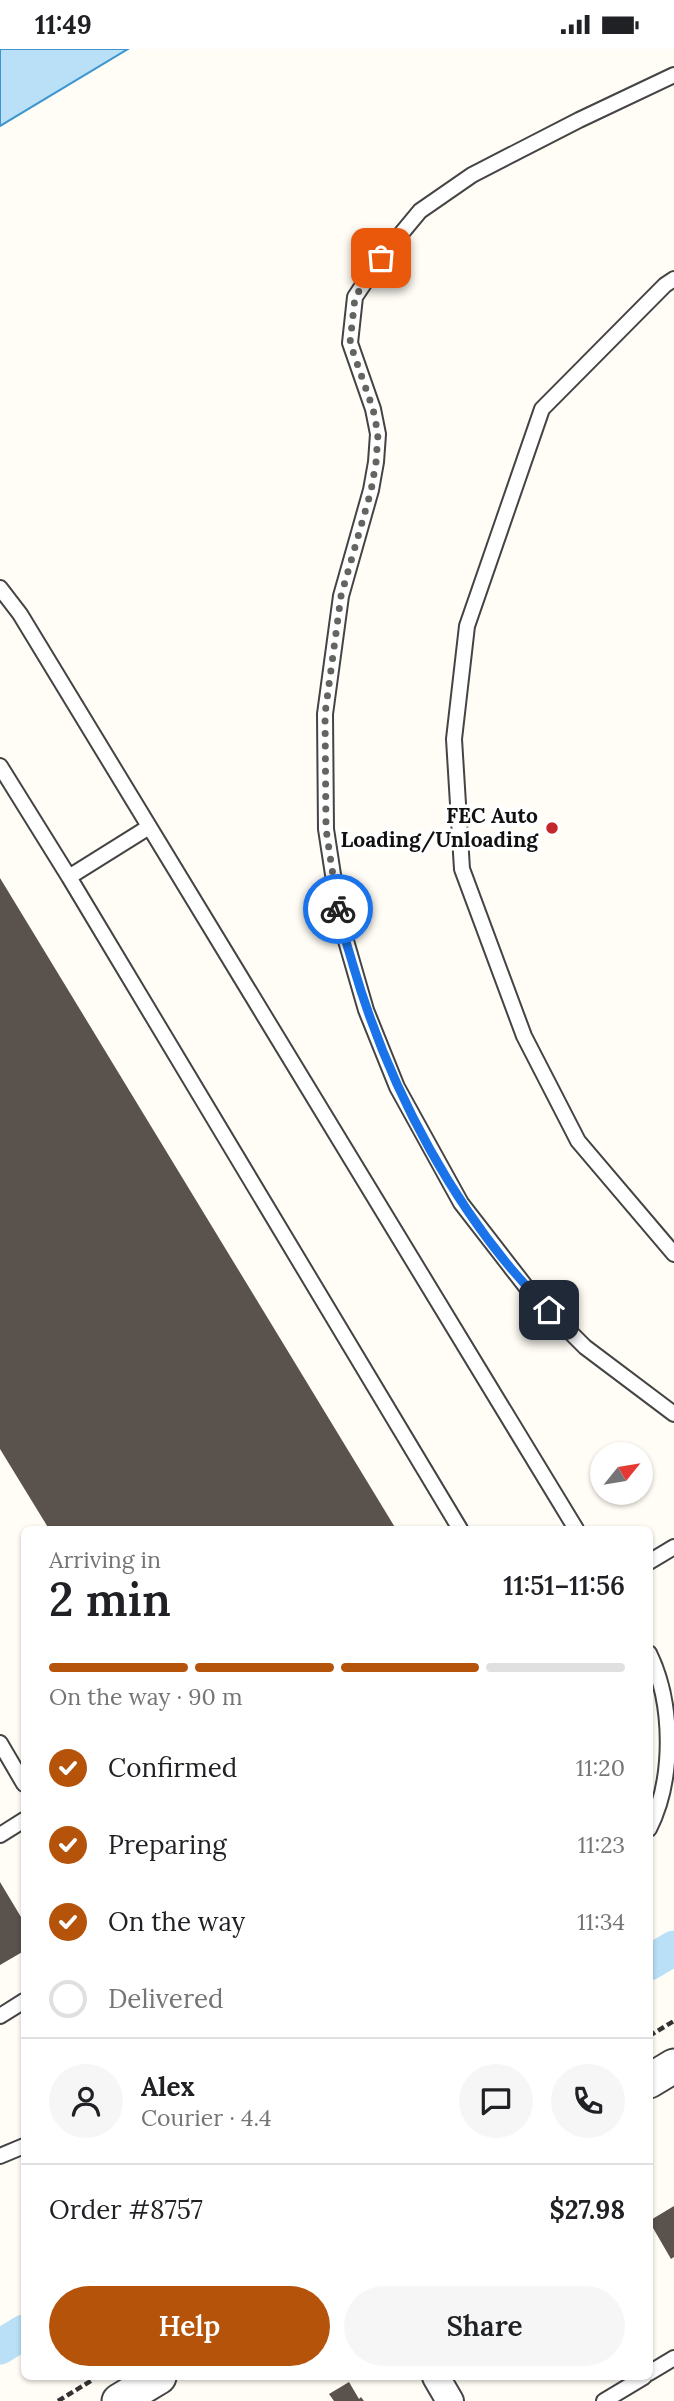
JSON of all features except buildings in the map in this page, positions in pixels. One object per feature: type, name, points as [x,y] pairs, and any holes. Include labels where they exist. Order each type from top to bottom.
[{"type":"street","points":[[653,2079],[674,2066]]},
{"type":"street","points":[[119,2401],[154,2380]]},
{"type":"street","points":[[438,2380],[450,2401]]},
{"type":"lane","points":[[674,75],[472,175],[420,211],[381,258],[355,297],[350,343],[373,409],[378,434],[371,491],[341,596],[327,701],[326,829],[340,920],[366,1010],[397,1087],[461,1203],[530,1291],[585,1347],[674,1414]]},
{"type":"lane","points":[[674,279],[542,409],[467,626],[454,739],[462,869],[524,1036],[578,1141],[674,1254]]},
{"type":"lane","points":[[0,588],[20,614],[574,1526]]},
{"type":"lane","points":[[0,766],[458,1526]]},
{"type":"lane","points":[[69,877],[149,827]]},
{"type":"lane","points":[[653,1560],[674,1547]]},
{"type":"lane","points":[[653,1662],[665,1689],[672,1718],[674,1760],[668,1789],[653,1824]]},
{"type":"lane","points":[[0,1743],[21,1779]]},
{"type":"lane","points":[[0,1835],[21,1822]]},
{"type":"lane","points":[[0,2015],[21,2003]]},
{"type":"lane","points":[[0,2156],[21,2146]]},
{"type":"lane","points":[[653,2371],[674,2358]]},
{"type":"lane","points":[[604,2401],[639,2380]]},
{"type":"path","points":[[653,2034],[674,2021]]},
{"type":"path","points":[[58,2401],[92,2380]]},
{"type":"water","points":[[0,49],[128,49],[0,126]]},
{"type":"waterway","points":[[653,1961],[674,1948]]},
{"type":"waterway","points":[[0,2347],[21,2334]]},
{"type":"way so far","points":[[338,909],[326,829],[325,714],[341,596],[371,491],[376,462],[378,434],[373,409],[350,343],[355,297],[381,258]]},
{"type":"place","name":"FEC Auto Loading/Unloading","points":[[552,828]]},
{"type":"route","points":[[338,909],[366,1010],[397,1087],[461,1203],[530,1291],[549,1310]]}]
